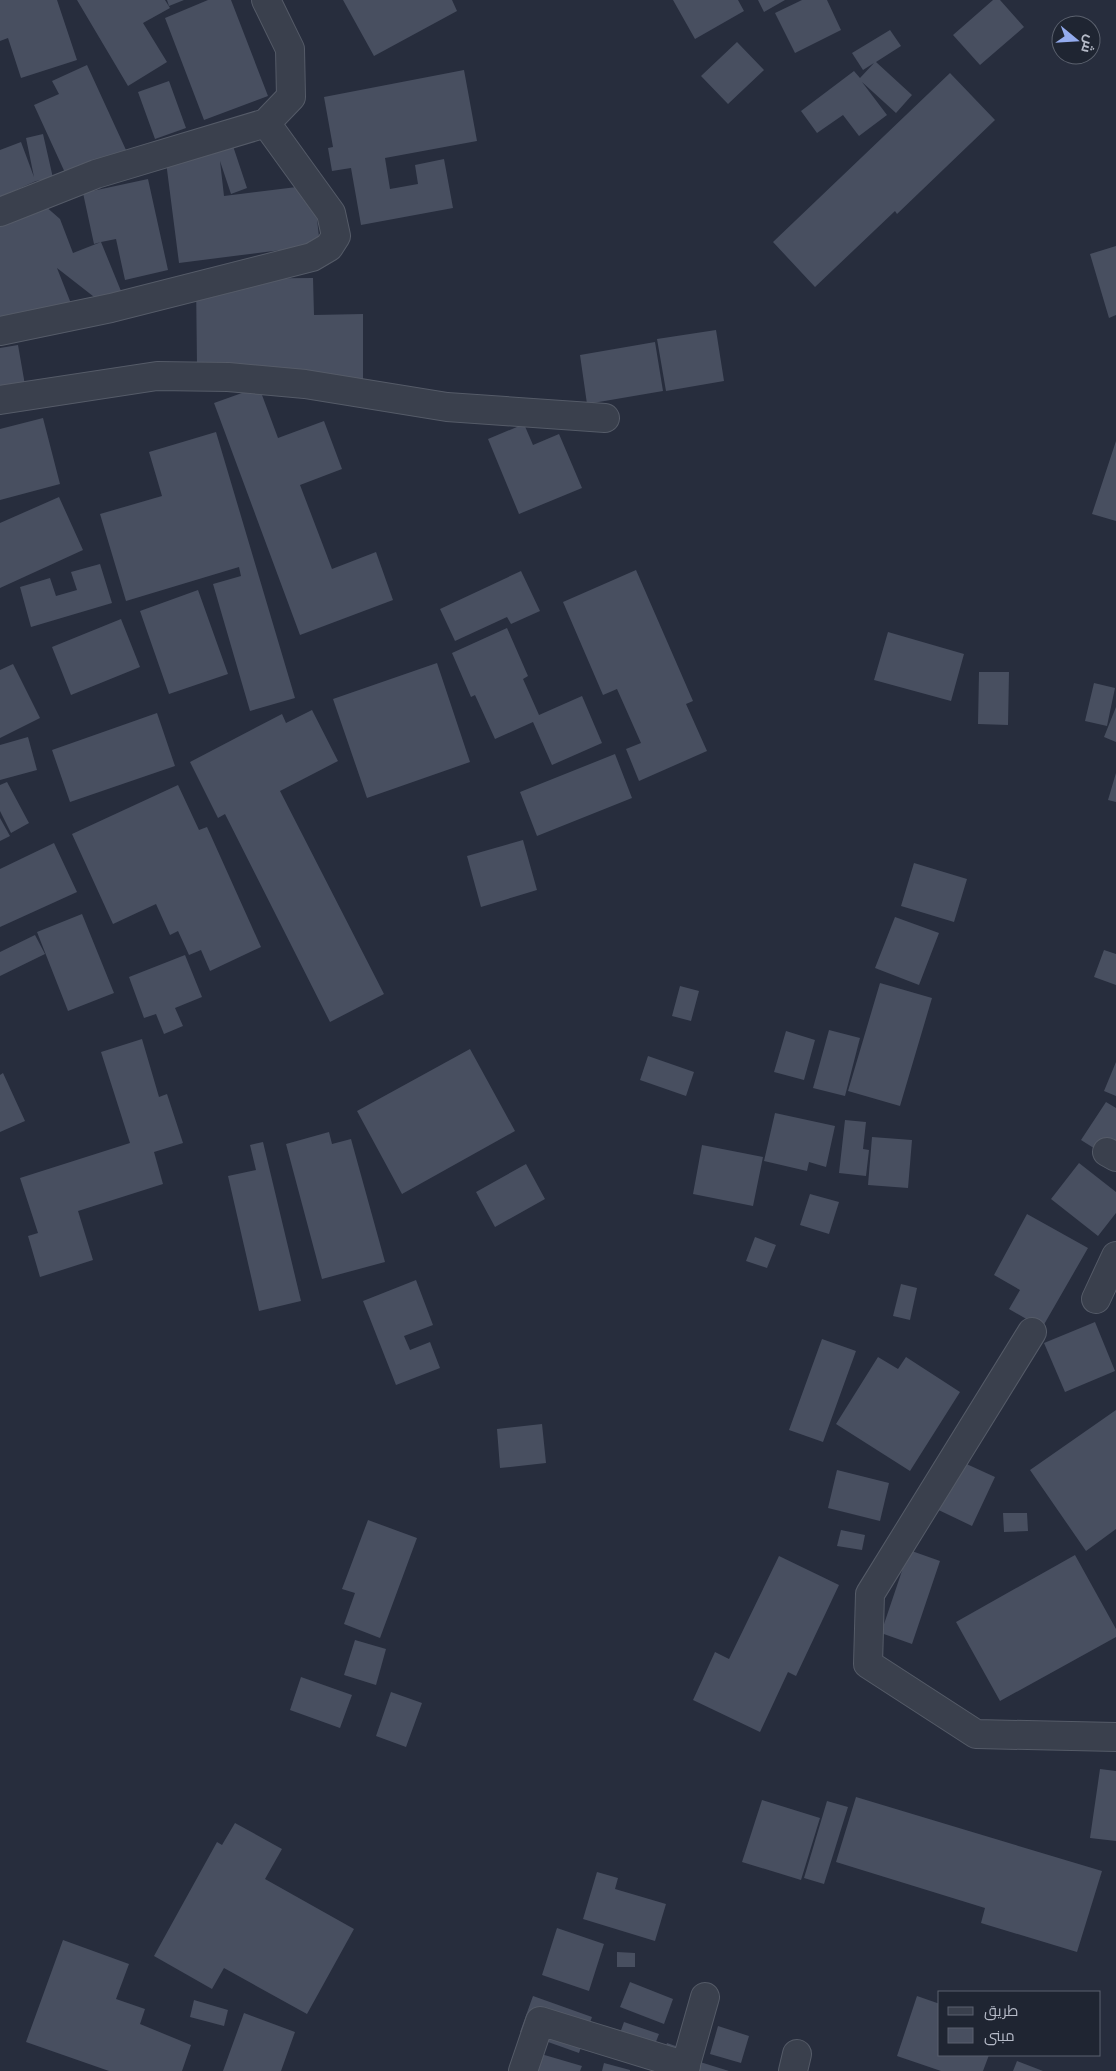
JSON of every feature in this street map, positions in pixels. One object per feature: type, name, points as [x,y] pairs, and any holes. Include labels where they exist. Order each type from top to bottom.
[{"type":"street","points":[[0,212],[96,174],[266,122],[291,97],[290,49],[266,0]]},
{"type":"street","points":[[0,332],[112,308],[312,257],[329,247],[336,236],[331,213],[266,122]]},
{"type":"street","points":[[0,400],[157,376],[228,377],[305,384],[447,407],[605,418]]},
{"type":"street","points":[[1096,1299],[1116,1256]]},
{"type":"street","points":[[1032,1332],[870,1594],[868,1664],[976,1734],[1116,1737]]},
{"type":"street","points":[[523,2071],[540,2021],[685,2068],[705,1997]]},
{"type":"building","points":[[0,0],[57,0],[77,60],[21,78],[8,38],[0,41]]},
{"type":"building","points":[[77,0],[165,0],[170,8],[143,23],[167,62],[128,86]]},
{"type":"building","points":[[167,0],[184,0],[169,6]]},
{"type":"building","points":[[208,0],[231,0],[268,96],[204,120],[165,18]]},
{"type":"building","points":[[343,0],[452,0],[457,11],[374,56]]},
{"type":"building","points":[[673,0],[738,0],[744,11],[695,39]]},
{"type":"building","points":[[758,0],[785,0],[764,12]]},
{"type":"building","points":[[802,0],[827,0],[841,30],[795,53],[775,13]]},
{"type":"building","points":[[993,0],[1000,0],[1024,27],[980,65],[953,35]]},
{"type":"building","points":[[890,30],[901,46],[876,62],[912,95],[896,113],[862,82],[887,115],[859,136],[843,115],[817,133],[801,111],[854,71],[860,78],[874,63],[863,70],[852,53]]},
{"type":"building","points":[[737,42],[764,70],[728,104],[701,76]]},
{"type":"building","points":[[87,65],[126,150],[67,177],[34,105],[59,94],[52,81]]},
{"type":"building","points":[[464,70],[477,141],[385,158],[390,189],[418,184],[415,165],[444,159],[453,208],[361,225],[351,168],[332,171],[328,148],[333,147],[324,97]]},
{"type":"building","points":[[950,73],[995,120],[897,214],[895,211],[815,287],[773,242]]},
{"type":"building","points":[[169,81],[186,128],[155,139],[138,92]]},
{"type":"building","points":[[43,134],[53,178],[36,181],[0,197],[0,150],[21,142],[34,177],[26,138]]},
{"type":"building","points":[[231,140],[247,188],[231,194],[220,161],[224,196],[313,185],[320,245],[179,263],[165,154]]},
{"type":"building","points":[[148,179],[168,270],[125,280],[116,239],[94,244],[83,193]]},
{"type":"building","points":[[44,205],[60,219],[73,253],[101,242],[121,291],[98,300],[57,268],[72,306],[0,334],[0,223]]},
{"type":"building","points":[[1116,246],[1116,315],[1109,318],[1090,254]]},
{"type":"building","points":[[313,278],[314,315],[363,314],[363,381],[259,382],[259,365],[197,366],[196,279]]},
{"type":"building","points":[[716,330],[724,381],[666,391],[657,339]]},
{"type":"building","points":[[655,342],[663,391],[587,404],[580,355]]},
{"type":"building","points":[[18,345],[25,385],[0,389],[0,348]]},
{"type":"building","points":[[259,387],[278,438],[324,421],[342,469],[300,485],[332,569],[376,552],[393,600],[300,635],[214,403]]},
{"type":"building","points":[[43,418],[60,484],[0,500],[0,429]]},
{"type":"building","points":[[524,424],[533,445],[559,434],[582,488],[519,514],[488,439]]},
{"type":"building","points":[[216,432],[295,698],[250,711],[213,584],[241,576],[239,567],[126,601],[100,514],[162,496],[149,452]]},
{"type":"building","points":[[1116,441],[1116,521],[1092,514]]},
{"type":"building","points":[[59,497],[83,550],[0,588],[0,523]]},
{"type":"building","points":[[100,564],[112,603],[31,627],[20,587],[50,578],[56,596],[77,590],[71,572]]},
{"type":"building","points":[[636,570],[693,701],[686,704],[707,751],[639,781],[626,749],[641,743],[617,689],[603,695],[563,602]]},
{"type":"building","points":[[521,571],[540,611],[511,624],[507,617],[455,641],[440,609]]},
{"type":"building","points":[[198,590],[228,674],[169,694],[140,611]]},
{"type":"building","points":[[121,619],[140,667],[71,695],[52,647]]},
{"type":"building","points":[[507,628],[528,676],[523,679],[539,715],[582,696],[602,743],[552,765],[533,722],[495,739],[475,695],[471,697],[452,653]]},
{"type":"building","points":[[888,632],[964,654],[951,701],[874,680]]},
{"type":"building","points":[[437,663],[470,762],[367,798],[333,699]]},
{"type":"building","points":[[13,664],[40,718],[0,738],[0,670]]},
{"type":"building","points":[[979,672],[1009,672],[1008,725],[978,724]]},
{"type":"building","points":[[1094,683],[1115,688],[1107,726],[1085,721]]},
{"type":"building","points":[[1116,707],[1116,742],[1104,737]]},
{"type":"building","points":[[312,710],[338,761],[280,791],[384,994],[330,1022],[225,814],[218,818],[190,762],[282,714],[286,723]]},
{"type":"building","points":[[157,713],[175,766],[70,802],[52,750]]},
{"type":"building","points":[[28,737],[37,770],[0,780],[0,745]]},
{"type":"building","points":[[615,754],[632,798],[537,836],[520,792]]},
{"type":"building","points":[[1116,773],[1116,802],[1108,800]]},
{"type":"building","points":[[7,782],[29,823],[11,833],[0,811],[0,785]]},
{"type":"building","points":[[178,785],[199,830],[207,827],[261,947],[210,971],[201,950],[189,955],[178,931],[170,935],[156,904],[113,924],[72,834]]},
{"type":"building","points":[[0,818],[10,836],[0,841]]},
{"type":"building","points":[[523,840],[537,890],[481,907],[467,856]]},
{"type":"building","points":[[54,843],[77,892],[0,927],[0,869]]},
{"type":"building","points":[[914,863],[967,879],[954,922],[901,906]]},
{"type":"building","points":[[82,914],[114,993],[68,1011],[37,932]]},
{"type":"building","points":[[895,917],[939,933],[919,985],[875,968]]},
{"type":"building","points":[[35,935],[45,954],[0,976],[0,952]]},
{"type":"building","points":[[1104,950],[1116,954],[1116,985],[1094,977]]},
{"type":"building","points":[[185,955],[202,997],[175,1008],[183,1026],[164,1034],[156,1014],[144,1018],[129,977]]},
{"type":"building","points":[[880,983],[932,998],[900,1106],[848,1091]]},
{"type":"building","points":[[680,986],[699,991],[691,1021],[672,1016]]},
{"type":"building","points":[[829,1030],[860,1038],[845,1096],[813,1088]]},
{"type":"building","points":[[786,1031],[815,1040],[804,1080],[774,1072]]},
{"type":"building","points":[[142,1039],[159,1097],[167,1094],[183,1143],[154,1152],[163,1184],[78,1211],[93,1260],[40,1277],[28,1236],[38,1233],[20,1178],[130,1143],[101,1052]]},
{"type":"building","points":[[470,1049],[515,1131],[402,1194],[357,1111]]},
{"type":"building","points":[[648,1056],[694,1072],[686,1096],[640,1080]]},
{"type":"building","points":[[1116,1062],[1116,1096],[1104,1091]]},
{"type":"building","points":[[3,1073],[25,1121],[0,1132],[0,1075]]},
{"type":"building","points":[[1106,1102],[1116,1108],[1116,1162],[1081,1140]]},
{"type":"building","points":[[775,1113],[835,1126],[826,1167],[809,1162],[807,1171],[764,1161]]},
{"type":"building","points":[[845,1120],[866,1122],[863,1149],[869,1150],[866,1176],[839,1173]]},
{"type":"building","points":[[329,1132],[332,1144],[351,1139],[385,1262],[322,1279],[286,1144]]},
{"type":"building","points":[[872,1137],[912,1140],[908,1188],[868,1185]]},
{"type":"building","points":[[263,1142],[301,1301],[259,1311],[228,1176],[256,1170],[250,1145]]},
{"type":"building","points":[[702,1145],[763,1157],[753,1206],[693,1194]]},
{"type":"building","points":[[1079,1163],[1116,1192],[1116,1213],[1098,1236],[1051,1199]]},
{"type":"building","points":[[526,1164],[545,1199],[495,1227],[476,1192]]},
{"type":"building","points":[[810,1194],[839,1202],[829,1234],[800,1225]]},
{"type":"building","points":[[1027,1214],[1088,1248],[1042,1328],[1009,1309],[1020,1290],[994,1275]]},
{"type":"building","points":[[755,1237],[776,1245],[767,1268],[746,1261]]},
{"type":"building","points":[[416,1280],[433,1325],[404,1336],[410,1350],[430,1342],[440,1368],[396,1385],[363,1301]]},
{"type":"building","points":[[901,1284],[917,1288],[910,1320],[893,1316]]},
{"type":"building","points":[[1095,1322],[1115,1371],[1065,1392],[1044,1343]]},
{"type":"building","points":[[822,1339],[856,1351],[823,1442],[789,1430]]},
{"type":"building","points":[[878,1357],[898,1369],[906,1357],[960,1392],[910,1471],[836,1424]]},
{"type":"building","points":[[1116,1410],[1116,1529],[1086,1551],[1030,1470]]},
{"type":"building","points":[[542,1424],[546,1463],[500,1468],[497,1429]]},
{"type":"building","points":[[949,1456],[995,1477],[972,1526],[926,1504]]},
{"type":"building","points":[[837,1470],[889,1483],[880,1521],[828,1508]]},
{"type":"building","points":[[1003,1513],[1027,1513],[1028,1531],[1004,1532]]},
{"type":"building","points":[[368,1520],[417,1538],[380,1638],[344,1624],[355,1593],[342,1589]]},
{"type":"building","points":[[841,1530],[865,1535],[862,1550],[837,1546]]},
{"type":"building","points":[[909,1550],[940,1561],[912,1644],[881,1633]]},
{"type":"building","points":[[1075,1555],[1116,1629],[1116,1637],[1000,1701],[956,1622]]},
{"type":"building","points":[[779,1556],[839,1585],[796,1676],[788,1672],[760,1732],[693,1700],[715,1652],[729,1659]]},
{"type":"building","points":[[355,1640],[386,1649],[376,1685],[344,1675]]},
{"type":"building","points":[[301,1677],[352,1695],[340,1728],[290,1710]]},
{"type":"building","points":[[391,1692],[422,1703],[406,1747],[376,1736]]},
{"type":"building","points":[[1100,1769],[1116,1771],[1116,1841],[1090,1838]]},
{"type":"building","points":[[856,1797],[1102,1871],[1077,1952],[981,1923],[985,1908],[836,1862]]},
{"type":"building","points":[[762,1800],[820,1818],[801,1880],[742,1862]]},
{"type":"building","points":[[827,1801],[848,1807],[824,1884],[804,1878]]},
{"type":"building","points":[[235,1823],[282,1849],[265,1879],[354,1929],[307,2014],[224,1968],[212,1989],[154,1956],[217,1842],[222,1845]]},
{"type":"building","points":[[597,1872],[618,1878],[615,1889],[666,1904],[655,1941],[583,1919]]},
{"type":"building","points":[[557,1928],[604,1944],[589,1991],[542,1975]]},
{"type":"building","points":[[63,1940],[129,1964],[116,1999],[145,2009],[140,2024],[191,2045],[182,2071],[109,2071],[26,2042]]},
{"type":"building","points":[[617,1952],[635,1953],[635,1967],[617,1967]]},
{"type":"building","points":[[630,1982],[673,1999],[664,2024],[620,2007]]},
{"type":"building","points":[[533,1996],[592,2017],[579,2053],[520,2032]]},
{"type":"building","points":[[917,1996],[938,2003],[938,2056],[989,2056],[983,2071],[941,2071],[897,2056]]},
{"type":"building","points":[[194,2000],[228,2010],[224,2026],[190,2017]]},
{"type":"building","points":[[244,2013],[295,2032],[281,2071],[223,2071]]},
{"type":"building","points":[[624,2022],[659,2034],[648,2062],[614,2050]]},
{"type":"building","points":[[718,2026],[749,2036],[741,2063],[710,2054]]},
{"type":"building","points":[[667,2043],[687,2050],[684,2057],[729,2071],[679,2071],[663,2055]]},
{"type":"building","points":[[524,2049],[582,2066],[580,2071],[518,2071]]},
{"type":"building","points":[[1017,2061],[1043,2071],[1013,2071]]},
{"type":"building","points":[[604,2063],[630,2070],[630,2071],[602,2071]]}]
